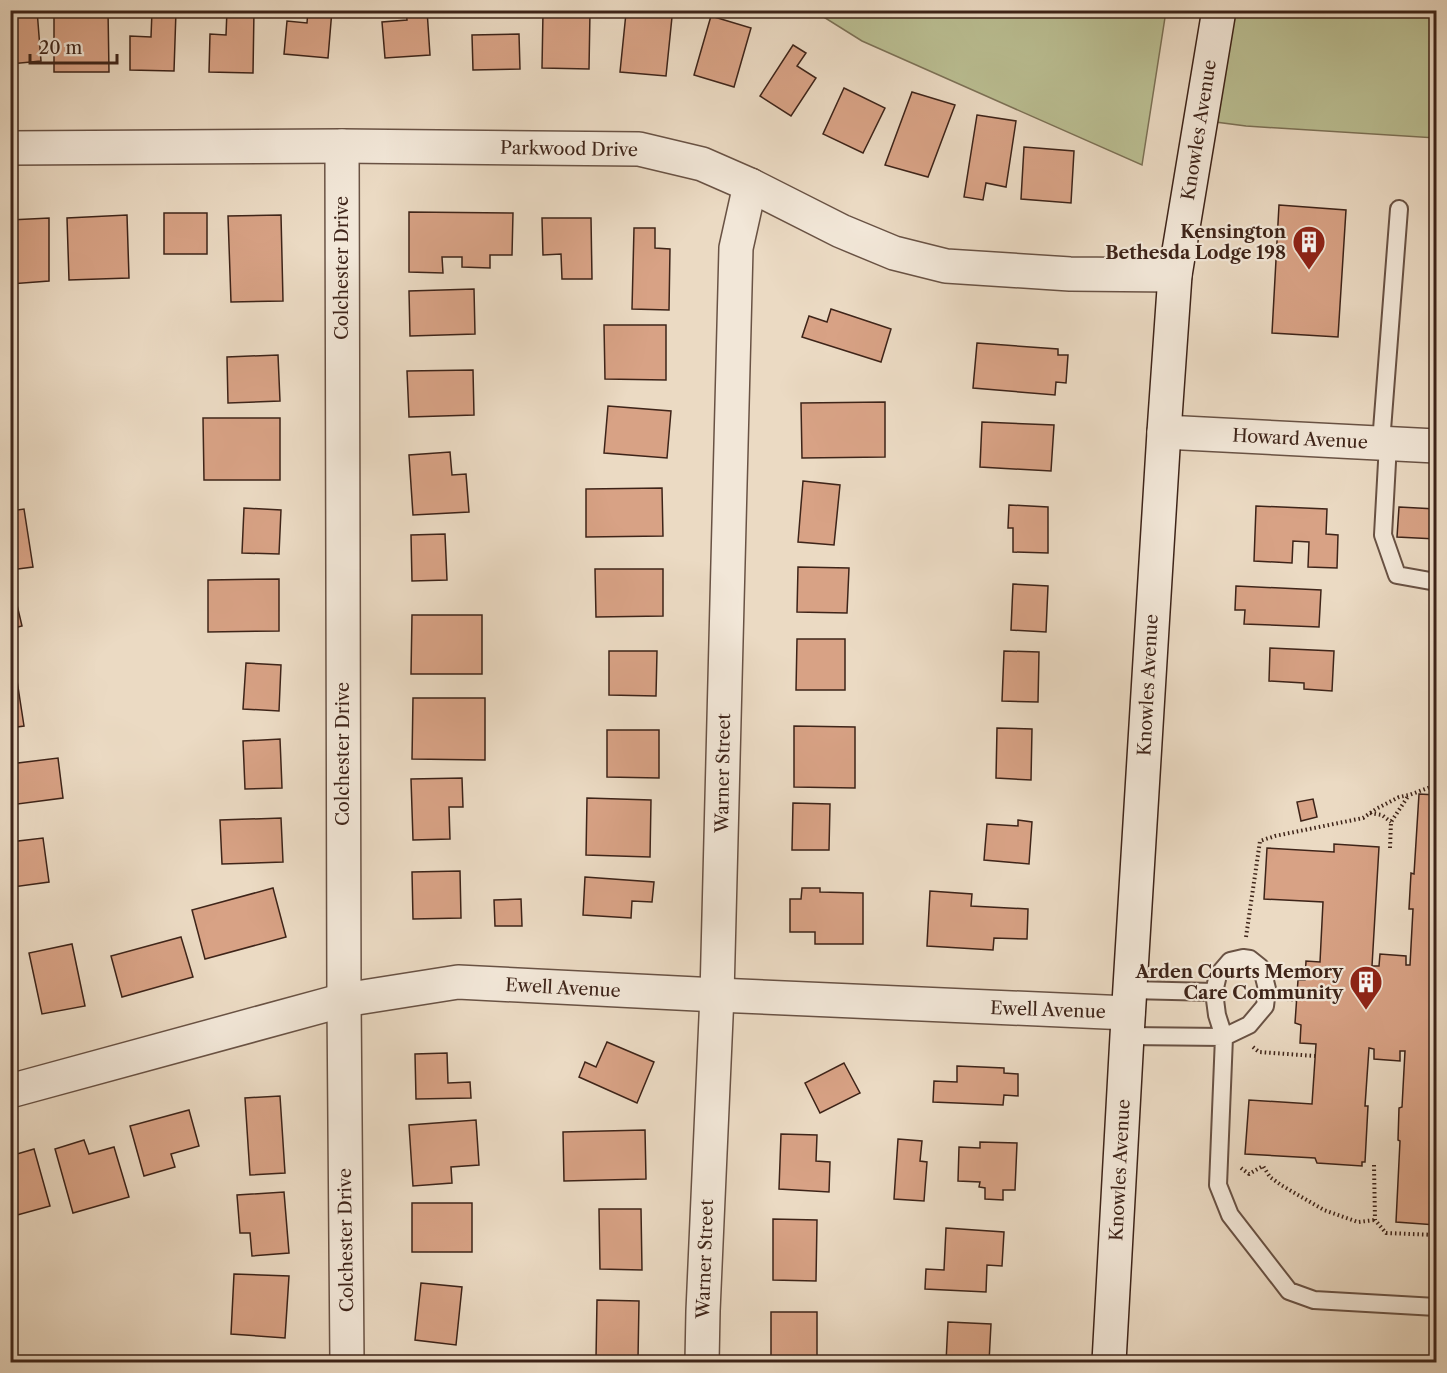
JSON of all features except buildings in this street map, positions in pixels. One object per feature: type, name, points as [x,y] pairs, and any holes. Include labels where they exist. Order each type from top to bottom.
[{"type":"street","name":"Knowles Avenue","points":[[1109,1362],[1128,1013],[1175,275],[1219,10]]},
{"type":"street","name":"Parkwood Drive","points":[[10,148],[342,146],[639,149],[702,164],[750,185],[841,231],[894,253],[946,266],[1070,274],[1175,275]]},
{"type":"street","name":"Colchester Drive","points":[[342,146],[347,1362]]},
{"type":"street","name":"Warner Street","points":[[702,1362],[717,995],[736,248],[750,185]]},
{"type":"street","name":"Howard Avenue","points":[[1164,432],[1437,446]]},
{"type":"street","name":"Ewell Avenue","points":[[10,1091],[344,1000],[458,982],[1128,1013]]},
{"type":"lane","points":[[1399,209],[1385,443],[1383,536],[1397,575],[1437,582]]},
{"type":"lane","points":[[1128,1013],[1224,1037],[1249,1025],[1264,1006],[1266,990],[1260,967],[1250,959],[1237,958],[1230,961],[1218,975],[1214,992],[1217,1015],[1224,1037],[1218,1185],[1230,1215],[1288,1291],[1314,1300],[1437,1307]]},
{"type":"lane","points":[[1128,1013],[1214,992]]},
{"type":"path","points":[[1246,940],[1260,841],[1363,818],[1399,796],[1409,795],[1437,784]]},
{"type":"path","points":[[1390,848],[1391,822],[1409,795]]},
{"type":"path","points":[[1370,813],[1382,815],[1391,822]]},
{"type":"path","points":[[1252,1047],[1259,1052],[1315,1056]]},
{"type":"path","points":[[1237,1164],[1250,1174],[1263,1166],[1270,1177],[1281,1185],[1324,1210],[1358,1222],[1375,1220]]},
{"type":"path","points":[[1374,1166],[1375,1220],[1386,1233],[1437,1235]]},
{"type":"green space","points":[[814,11],[1166,11],[1142,165],[862,41]]},
{"type":"green space","points":[[1231,11],[1436,11],[1436,138],[1246,126],[1208,121]]},
{"type":"place","name":"Kensington Bethesda Lodge 198","points":[[1309,271]]},
{"type":"place","name":"Arden Courts Memory Care Community","points":[[1366,1011]]}]
